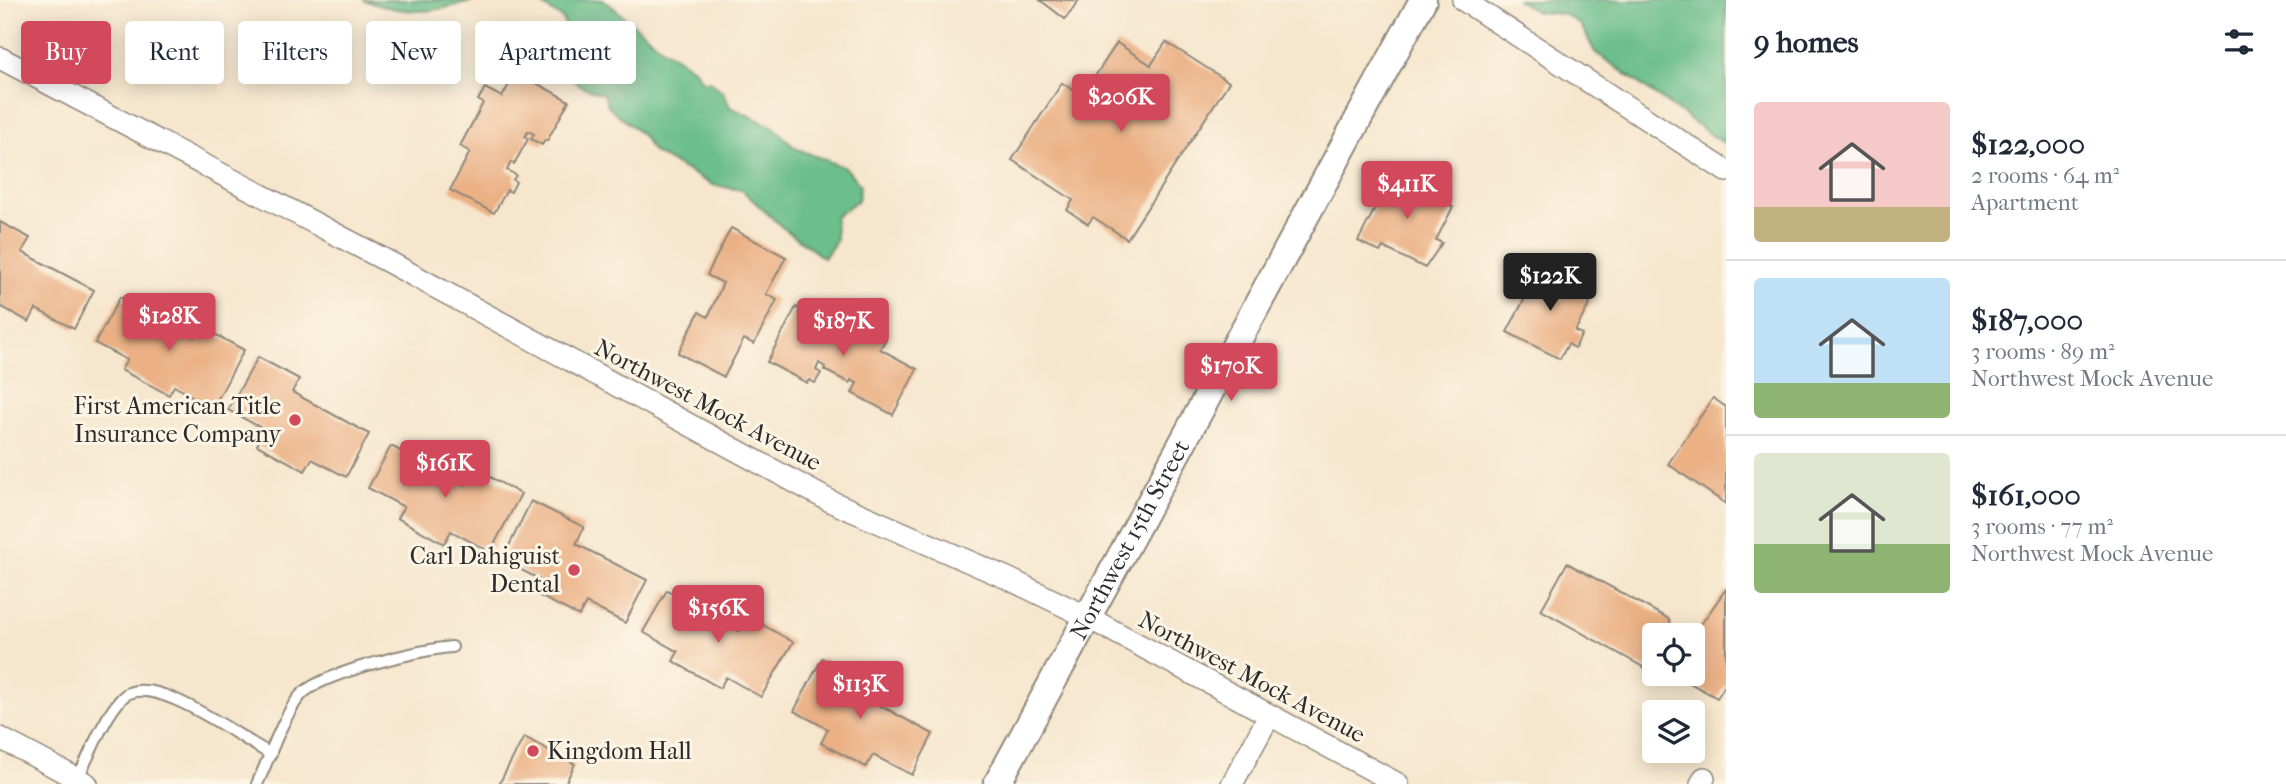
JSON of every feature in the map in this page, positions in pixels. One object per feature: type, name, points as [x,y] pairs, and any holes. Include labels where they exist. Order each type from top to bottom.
[{"type":"street","name":"Northwest 15th Street","points":[[998,784],[1423,0]]},
{"type":"street","points":[[1464,0],[1726,172]]},
{"type":"street","name":"Northwest Mock Avenue","points":[[0,58],[387,261],[832,502],[1009,579],[1087,617],[1398,784]]},
{"type":"street","points":[[1232,784],[1269,716]]},
{"type":"street","points":[[0,738],[82,781]]},
{"type":"lane","points":[[257,784],[300,696],[317,684],[422,651],[452,647]]},
{"type":"lane","points":[[82,781],[114,711],[123,697],[135,689],[154,691],[177,700],[271,754]]},
{"type":"green space","points":[[363,0],[478,0],[433,10],[408,11]]},
{"type":"green space","points":[[535,0],[604,0],[629,21],[564,21]]},
{"type":"green space","points":[[1517,0],[1726,0],[1726,145],[1595,52],[1581,25],[1564,14],[1537,12]]},
{"type":"green space","points":[[636,27],[695,70],[702,81],[710,81],[723,92],[730,107],[774,127],[795,148],[846,168],[860,185],[858,200],[835,217],[836,241],[824,258],[782,227],[742,190],[713,185],[653,152],[642,135],[608,106],[604,94],[580,85],[636,84]]},
{"type":"building","points":[[1040,0],[1079,0],[1065,19]]},
{"type":"building","points":[[1166,42],[1229,82],[1127,239],[1093,217],[1088,224],[1067,210],[1073,200],[1012,160],[1062,83],[1082,96],[1117,43],[1151,65]]},
{"type":"building","points":[[509,84],[538,84],[569,101],[547,141],[542,145],[531,139],[534,134],[528,131],[525,137],[528,139],[514,164],[511,162],[507,170],[516,175],[513,180],[516,182],[511,192],[507,190],[494,213],[450,190],[470,152],[460,146],[483,103],[478,100],[485,88],[502,97]]},
{"type":"building","points":[[1393,174],[1404,180],[1406,176],[1445,196],[1442,201],[1453,207],[1436,240],[1442,243],[1425,268],[1383,247],[1380,252],[1358,241]]},
{"type":"building","points":[[0,222],[30,238],[22,252],[94,290],[74,329],[36,309],[29,322],[0,306]]},
{"type":"building","points":[[731,228],[786,257],[766,294],[777,300],[754,344],[744,339],[724,377],[678,353],[699,312],[708,317],[723,283],[707,275]]},
{"type":"building","points":[[1544,262],[1575,278],[1569,290],[1591,301],[1575,331],[1582,334],[1575,348],[1568,344],[1560,359],[1507,332]]},
{"type":"building","points":[[120,297],[194,337],[200,326],[244,350],[213,408],[174,386],[169,395],[121,370],[127,360],[95,343]]},
{"type":"building","points":[[796,307],[833,327],[840,315],[886,339],[880,349],[917,369],[893,415],[852,393],[857,383],[851,380],[850,383],[824,370],[825,367],[819,363],[816,370],[821,373],[815,383],[809,380],[807,383],[767,362]]},
{"type":"building","name":"First American Title Insurance Company","points":[[258,357],[299,379],[292,392],[369,434],[346,477],[312,459],[305,471],[257,445],[265,430],[228,410]]},
{"type":"building","points":[[1713,398],[1726,407],[1726,504],[1668,464]]},
{"type":"building","points":[[391,446],[465,485],[474,468],[521,494],[490,552],[451,531],[444,544],[397,518],[404,507],[368,488]]},
{"type":"building","name":"Carl Dahiguist Dental","points":[[531,501],[584,527],[576,544],[647,580],[625,623],[586,603],[579,616],[532,592],[539,579],[502,560]]},
{"type":"building","points":[[1567,563],[1669,619],[1670,623],[1642,623],[1642,666],[1541,610]]},
{"type":"building","points":[[1726,589],[1726,684],[1717,698],[1695,686],[1705,686],[1705,623],[1702,623]]},
{"type":"building","points":[[667,590],[739,631],[747,616],[793,642],[761,697],[726,677],[720,688],[673,661],[678,652],[643,632]]},
{"type":"building","points":[[822,658],[871,684],[864,697],[933,734],[912,775],[873,755],[866,767],[821,743],[828,729],[794,711]]},
{"type":"building","name":"Kingdom Hall","points":[[524,737],[575,764],[565,784],[499,784]]},
{"type":"place","name":"First American Title Insurance Company","points":[[295,420]]},
{"type":"place","name":"Carl Dahiguist Dental","points":[[574,570]]},
{"type":"place","name":"Kingdom Hall","points":[[533,751]]}]
